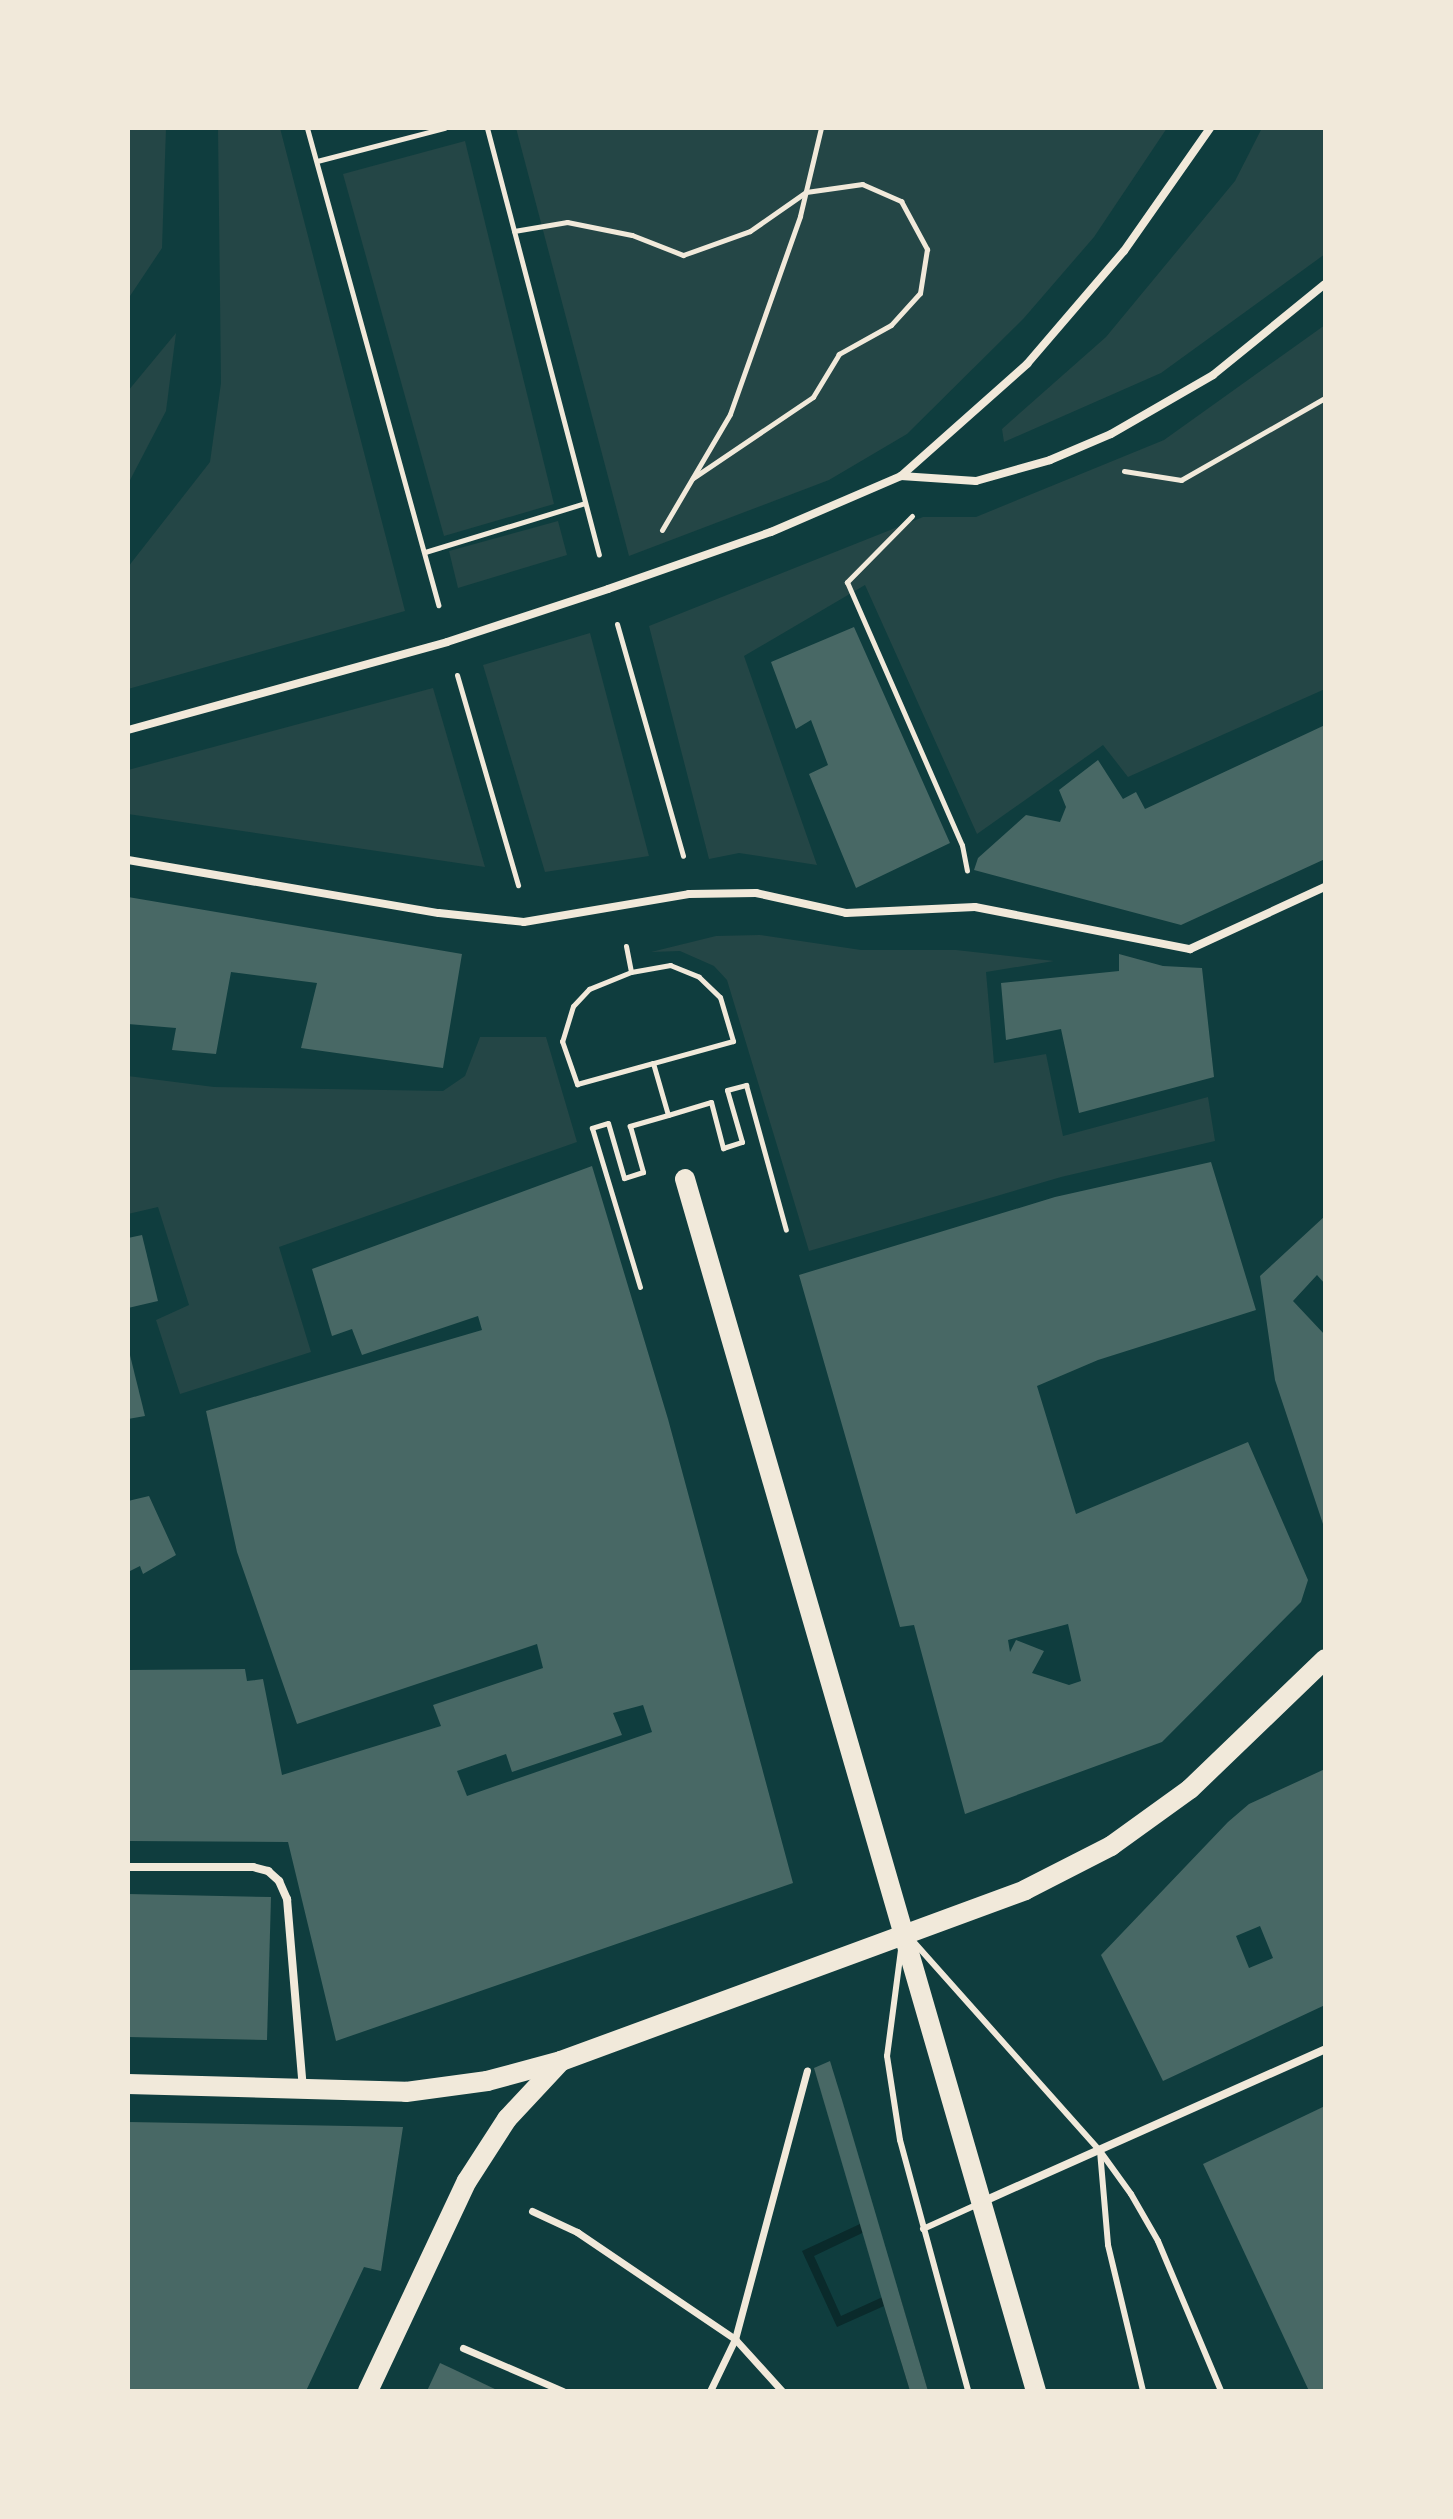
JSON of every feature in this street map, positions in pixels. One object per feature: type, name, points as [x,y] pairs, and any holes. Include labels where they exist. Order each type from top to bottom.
[{"type":"main road","points":[[685,1179],[1036,2391]]},
{"type":"main road","points":[[128,2084],[406,2092],[487,2081],[561,2061],[904,1931],[1025,1890],[1111,1846],[1190,1789],[1325,1659]]},
{"type":"main road","points":[[368,2391],[467,2181],[507,2119],[561,2061]]},
{"type":"street","points":[[128,730],[447,642],[771,532],[901,476],[1027,364],[1124,251],[1210,128]]},
{"type":"street","points":[[901,476],[976,481],[1050,460],[1111,434],[1213,375],[1325,284]]},
{"type":"street","points":[[128,860],[439,913],[524,922],[689,894],[756,893],[846,913],[975,907],[1190,949],[1325,887]]},
{"type":"street","points":[[128,1867],[253,1867],[268,1871],[279,1881],[287,1899],[303,2089]]},
{"type":"street","points":[[982,2202],[1325,2049]]},
{"type":"street","points":[[710,2391],[735,2339],[807,2071]]},
{"type":"street","points":[[532,2211],[577,2232],[735,2339],[782,2391]]},
{"type":"street","points":[[463,2348],[563,2391]]},
{"type":"lane","points":[[904,1931],[1100,2151],[1158,2241],[1221,2391]]},
{"type":"lane","points":[[904,1931],[887,2056],[900,2140],[968,2391]]},
{"type":"lane","points":[[1100,2151],[1108,2245],[1143,2391]]},
{"type":"lane","points":[[923,2229],[982,2202]]},
{"type":"path","points":[[307,128],[441,618]]},
{"type":"path","points":[[317,161],[445,128]]},
{"type":"path","points":[[487,128],[603,571]]},
{"type":"path","points":[[654,544],[730,414],[806,192],[821,128]]},
{"type":"path","points":[[514,231],[567,222],[632,235],[683,255],[750,231],[806,192],[862,184],[901,201],[927,249],[920,293],[891,325],[839,354],[813,397],[693,478]]},
{"type":"path","points":[[1112,470],[1181,480],[1325,398]]},
{"type":"path","points":[[425,552],[585,503]]},
{"type":"path","points":[[919,508],[847,582],[962,845],[969,880]]},
{"type":"path","points":[[616,618],[687,869]]},
{"type":"path","points":[[454,665],[521,893]]},
{"type":"path","points":[[626,946],[631,972]]},
{"type":"path","points":[[670,965],[699,977],[720,997],[733,1041],[653,1063],[577,1084],[562,1041],[573,1006],[589,989],[631,972],[670,965]]},
{"type":"path","points":[[653,1063],[668,1115]]},
{"type":"path","points":[[640,1287],[592,1128],[608,1123],[624,1178],[643,1172],[630,1126],[711,1102],[723,1148],[742,1142],[727,1090],[746,1085],[786,1230]]},
{"type":"shaded area","points":[[128,128],[166,128],[162,248],[128,299]]},
{"type":"shaded area","points":[[218,128],[280,128],[405,611],[128,689],[128,567],[210,462],[221,383]]},
{"type":"shaded area","points":[[516,128],[1167,128],[1094,237],[1024,318],[907,434],[829,480],[629,556]]},
{"type":"shaded area","points":[[1262,128],[1325,128],[1325,254],[1161,373],[1004,442],[1002,429],[1106,337],[1235,181]]},
{"type":"shaded area","points":[[465,141],[554,504],[444,536],[343,174]]},
{"type":"shaded area","points":[[1325,325],[1325,689],[1128,777],[1103,745],[977,834],[865,585],[744,656],[817,865],[739,853],[709,859],[649,626],[923,517],[976,517],[1164,440]]},
{"type":"shaded area","points":[[176,333],[166,411],[128,484],[128,391]]},
{"type":"shaded area","points":[[558,521],[567,555],[458,588],[449,551]]},
{"type":"shaded area","points":[[590,633],[649,856],[545,872],[483,665]]},
{"type":"shaded area","points":[[433,688],[485,867],[128,814],[128,770]]},
{"type":"shaded area","points":[[760,935],[861,950],[956,950],[1054,961],[986,972],[994,1063],[1046,1054],[1063,1136],[1208,1097],[1215,1141],[1061,1177],[809,1251],[727,980],[714,966],[680,951],[651,952],[716,936]]},
{"type":"shaded area","points":[[480,1037],[546,1037],[577,1142],[279,1247],[311,1352],[180,1394],[156,1320],[189,1305],[158,1207],[128,1214],[128,1076],[214,1087],[443,1091],[465,1076]]},
{"type":"shaded area","points":[[860,2224],[879,2225],[814,2256],[841,2316],[898,2290],[928,2391],[910,2391],[884,2306],[837,2327],[802,2251]]},
{"type":"building","points":[[854,627],[950,843],[856,888],[809,774],[828,765],[811,720],[796,729],[771,662]]},
{"type":"building","points":[[1325,725],[1325,859],[1181,925],[974,870],[978,858],[1026,815],[1060,822],[1066,807],[1059,790],[1098,760],[1123,799],[1136,792],[1145,809]]},
{"type":"building","points":[[128,897],[462,954],[443,1068],[301,1048],[317,983],[231,972],[216,1054],[172,1050],[176,1028],[128,1024]]},
{"type":"building","points":[[1119,954],[1163,966],[1202,968],[1214,1077],[1079,1113],[1061,1029],[1006,1040],[1001,983],[1119,971]]},
{"type":"building","points":[[1211,1162],[1256,1310],[1098,1360],[1037,1386],[1076,1514],[1248,1442],[1308,1580],[1301,1602],[1162,1742],[965,1814],[914,1625],[900,1627],[799,1275],[1055,1197]],"holes":[[[1068,1624],[1081,1681],[1069,1685],[1032,1673],[1044,1651],[1016,1640],[1010,1652],[1008,1640]]]},
{"type":"building","points":[[592,1166],[668,1419],[793,1883],[336,2041],[288,1842],[128,1841],[128,1670],[245,1669],[247,1681],[263,1679],[282,1775],[441,1726],[433,1705],[543,1668],[537,1644],[297,1724],[237,1552],[206,1411],[482,1330],[478,1316],[362,1355],[352,1329],[332,1336],[312,1269]],"holes":[[[643,1705],[652,1732],[467,1796],[457,1771],[506,1754],[512,1772],[622,1735],[613,1713]]]},
{"type":"building","points":[[1325,1216],[1325,1284],[1317,1275],[1293,1301],[1325,1335],[1324,1527],[1275,1380],[1260,1276]]},
{"type":"building","points":[[142,1235],[158,1301],[128,1308],[128,1238]]},
{"type":"building","points":[[128,1347],[145,1416],[128,1419]]},
{"type":"building","points":[[149,1496],[176,1555],[143,1574],[140,1566],[128,1572],[128,1501]]},
{"type":"building","points":[[1325,1769],[1325,2005],[1163,2081],[1101,1955],[1249,1804]],"holes":[[[1260,1926],[1273,1958],[1249,1968],[1236,1936]]]},
{"type":"building","points":[[128,1894],[271,1897],[267,2040],[128,2037]]},
{"type":"building","points":[[830,2061],[928,2391],[910,2391],[884,2306],[814,2068]]},
{"type":"building","points":[[1325,2106],[1325,2391],[1309,2391],[1203,2164]]},
{"type":"building","points":[[128,2122],[403,2127],[381,2271],[364,2267],[306,2391],[128,2391]]},
{"type":"building","points":[[440,2363],[453,2369],[499,2391],[427,2391]]}]
